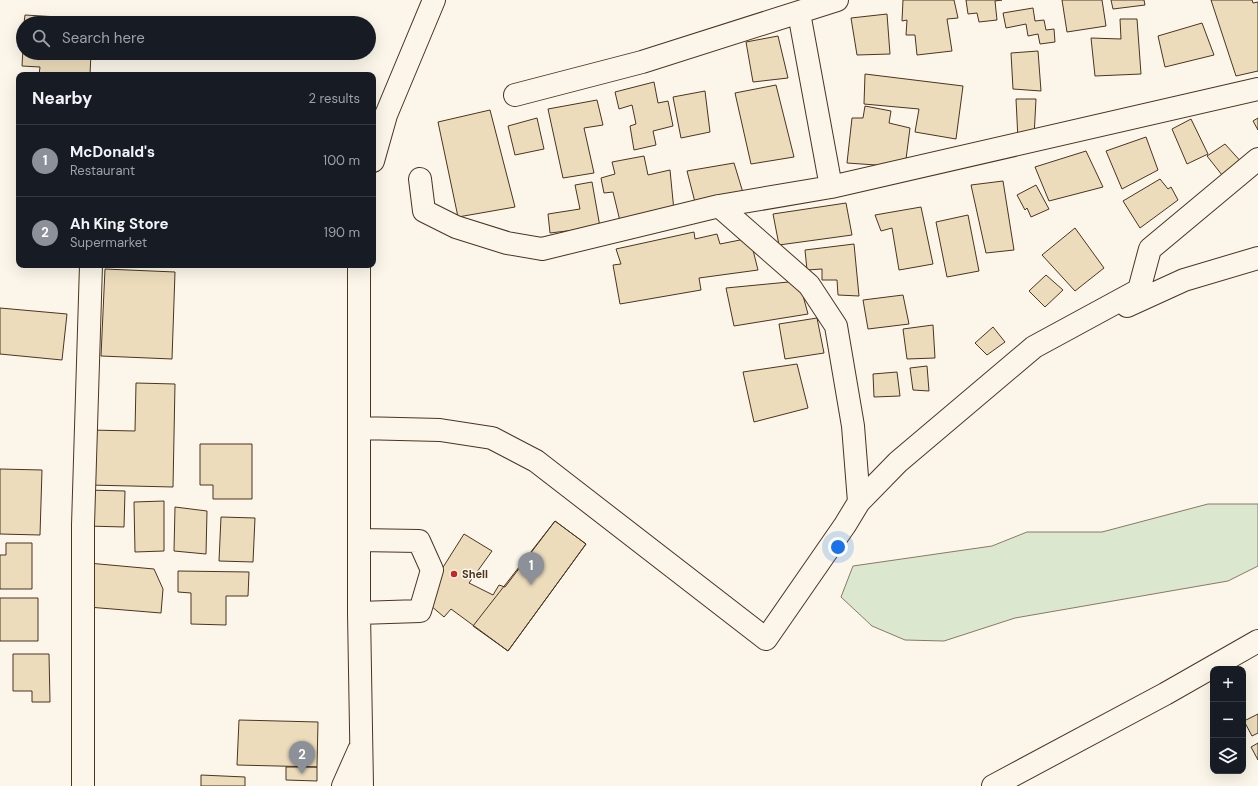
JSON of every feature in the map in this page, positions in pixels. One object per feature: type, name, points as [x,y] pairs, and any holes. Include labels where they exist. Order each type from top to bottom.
[{"type":"street","points":[[376,150],[386,115],[434,0]]},
{"type":"street","points":[[514,96],[642,62],[837,0]]},
{"type":"street","points":[[799,13],[831,186]]},
{"type":"street","points":[[420,179],[424,211],[456,228],[507,243],[542,249],[719,206],[831,186],[1258,89]]},
{"type":"street","points":[[359,428],[440,430],[492,438],[536,461],[766,639],[845,525],[859,502],[898,462],[1034,347],[1139,290],[1150,249],[1258,159]]},
{"type":"street","points":[[719,206],[809,285],[836,326],[853,426],[859,502]]},
{"type":"street","points":[[1034,347],[1184,280],[1258,258]]},
{"type":"street","points":[[83,786],[83,525],[91,268]]},
{"type":"street","points":[[359,268],[359,613],[362,786]]},
{"type":"street","points":[[359,540],[419,541],[432,570],[420,611],[359,613]]},
{"type":"street","points":[[993,786],[1165,694],[1258,641]]},
{"type":"street","points":[[343,786],[362,744]]},
{"type":"green space","points":[[1208,504],[1258,504],[1258,566],[1228,581],[1015,618],[944,641],[905,640],[872,626],[841,597],[853,566],[992,546],[1027,532],[1102,532]]},
{"type":"building","points":[[903,0],[954,0],[958,18],[947,19],[952,51],[917,55],[915,35],[906,35],[907,20],[902,21]]},
{"type":"building","points":[[966,0],[1002,0],[995,1],[997,20],[979,22],[977,13],[968,14]]},
{"type":"building","points":[[1062,0],[1102,0],[1106,26],[1067,32]]},
{"type":"building","points":[[1111,0],[1144,0],[1145,5],[1113,9]]},
{"type":"building","points":[[1211,0],[1252,0],[1253,3],[1258,2],[1258,71],[1236,76]]},
{"type":"building","points":[[1033,8],[1035,21],[1044,20],[1046,30],[1054,29],[1055,42],[1040,44],[1038,34],[1028,36],[1026,24],[1006,28],[1003,13]]},
{"type":"building","points":[[887,14],[890,54],[857,55],[851,18]]},
{"type":"building","points":[[1120,19],[1137,19],[1141,74],[1095,76],[1091,38],[1121,39]]},
{"type":"building","points":[[1202,23],[1214,55],[1165,67],[1158,36]]},
{"type":"building","points":[[778,36],[788,78],[753,82],[746,42]]},
{"type":"building","points":[[1038,51],[1041,91],[1013,89],[1011,53]]},
{"type":"building","points":[[22,60],[91,60],[90,72],[39,72],[40,67],[22,66]]},
{"type":"building","points":[[865,74],[963,86],[956,139],[915,132],[919,109],[864,104]]},
{"type":"building","points":[[654,82],[658,103],[668,101],[673,126],[653,131],[656,145],[634,150],[630,126],[636,124],[632,105],[619,109],[615,92]]},
{"type":"building","points":[[776,85],[794,157],[751,164],[735,93]]},
{"type":"building","points":[[705,91],[710,132],[681,138],[673,97]]},
{"type":"building","points":[[1016,99],[1036,99],[1034,137],[1018,140]]},
{"type":"building","points":[[597,100],[603,125],[584,128],[594,173],[563,178],[548,109]]},
{"type":"building","points":[[865,106],[891,111],[889,123],[910,128],[905,167],[847,163],[852,118],[863,118]]},
{"type":"building","points":[[490,110],[515,207],[458,217],[438,122]]},
{"type":"building","points":[[537,118],[544,149],[515,155],[508,126]]},
{"type":"building","points":[[1258,118],[1258,130],[1253,121]]},
{"type":"building","points":[[1191,119],[1208,154],[1187,164],[1172,129]]},
{"type":"building","points":[[1146,137],[1158,170],[1122,189],[1106,151]]},
{"type":"building","points":[[1225,144],[1244,165],[1226,180],[1207,156]]},
{"type":"building","points":[[1086,151],[1103,187],[1049,201],[1035,167]]},
{"type":"building","points":[[644,156],[648,175],[670,170],[674,211],[620,221],[613,192],[604,193],[601,178],[615,174],[612,162]]},
{"type":"building","points":[[734,163],[744,196],[696,206],[687,171]]},
{"type":"building","points":[[1160,179],[1168,189],[1171,187],[1178,200],[1140,228],[1123,201]]},
{"type":"building","points":[[1003,181],[1014,250],[986,253],[971,185]]},
{"type":"building","points":[[592,182],[600,227],[550,233],[548,214],[580,209],[575,185]]},
{"type":"building","points":[[1036,185],[1049,209],[1031,217],[1027,208],[1025,210],[1017,195]]},
{"type":"building","points":[[846,203],[852,235],[779,245],[773,214]]},
{"type":"building","points":[[921,207],[933,264],[899,270],[892,228],[881,231],[875,215]]},
{"type":"building","points":[[968,215],[979,271],[947,277],[936,222]]},
{"type":"building","points":[[1075,228],[1104,268],[1075,291],[1042,255]]},
{"type":"building","points":[[694,232],[695,239],[717,234],[720,244],[750,238],[758,270],[699,278],[701,290],[620,304],[613,265],[621,264],[616,249]]},
{"type":"building","points":[[854,244],[859,296],[838,295],[837,280],[822,280],[822,269],[807,270],[805,250]]},
{"type":"building","points":[[105,269],[175,272],[172,359],[101,356]]},
{"type":"building","points":[[1046,275],[1063,290],[1045,307],[1029,291]]},
{"type":"building","points":[[799,281],[808,314],[734,326],[726,288]]},
{"type":"building","points":[[903,295],[909,324],[868,329],[863,300]]},
{"type":"building","points":[[0,308],[67,314],[62,360],[0,354]]},
{"type":"building","points":[[817,318],[824,353],[785,359],[779,324]]},
{"type":"building","points":[[933,325],[935,358],[907,359],[903,329]]},
{"type":"building","points":[[993,327],[1005,342],[987,355],[975,343]]},
{"type":"building","points":[[797,364],[808,408],[754,422],[743,372]]},
{"type":"building","points":[[927,366],[929,391],[913,390],[910,368]]},
{"type":"building","points":[[897,372],[900,396],[874,397],[873,374]]},
{"type":"building","points":[[136,383],[175,384],[173,487],[89,485],[90,430],[135,431]]},
{"type":"building","points":[[200,444],[252,444],[252,499],[213,499],[213,485],[200,485]]},
{"type":"building","points":[[0,469],[42,470],[40,535],[0,534]]},
{"type":"building","points":[[87,490],[125,491],[124,527],[87,526]]},
{"type":"building","points":[[164,501],[164,551],[135,552],[134,502]]},
{"type":"building","points":[[175,507],[207,511],[206,554],[174,551]]},
{"type":"building","points":[[221,517],[255,518],[253,562],[219,561]]},
{"type":"building","points":[[555,521],[586,544],[508,651],[451,609],[444,617],[423,599],[464,534],[492,551],[469,583],[493,595],[499,585],[505,587]]},
{"type":"building","points":[[555,521],[586,544],[508,651],[473,626]]},
{"type":"building","points":[[6,543],[32,543],[32,589],[0,589],[0,555],[6,555]]},
{"type":"building","points":[[88,563],[154,569],[163,589],[161,613],[88,607]]},
{"type":"building","points":[[178,571],[249,572],[248,596],[226,596],[226,625],[191,624],[191,593],[178,592]]},
{"type":"building","points":[[0,598],[38,598],[38,641],[0,641]]},
{"type":"building","points":[[13,654],[49,654],[50,702],[32,702],[32,691],[13,691]]},
{"type":"building","points":[[1258,714],[1258,733],[1252,736],[1246,725],[1246,720]]},
{"type":"building","points":[[239,720],[318,722],[317,767],[237,765]]},
{"type":"building","points":[[1258,743],[1258,760],[1251,747]]},
{"type":"building","points":[[286,767],[317,767],[317,781],[286,780]]},
{"type":"building","points":[[201,775],[245,777],[245,786],[201,786]]},
{"type":"place","name":"Shell","points":[[454,574]]},
{"type":"place","name":"McDonald's","points":[[531,585]]},
{"type":"place","name":"Ah King Store","points":[[302,774]]}]
